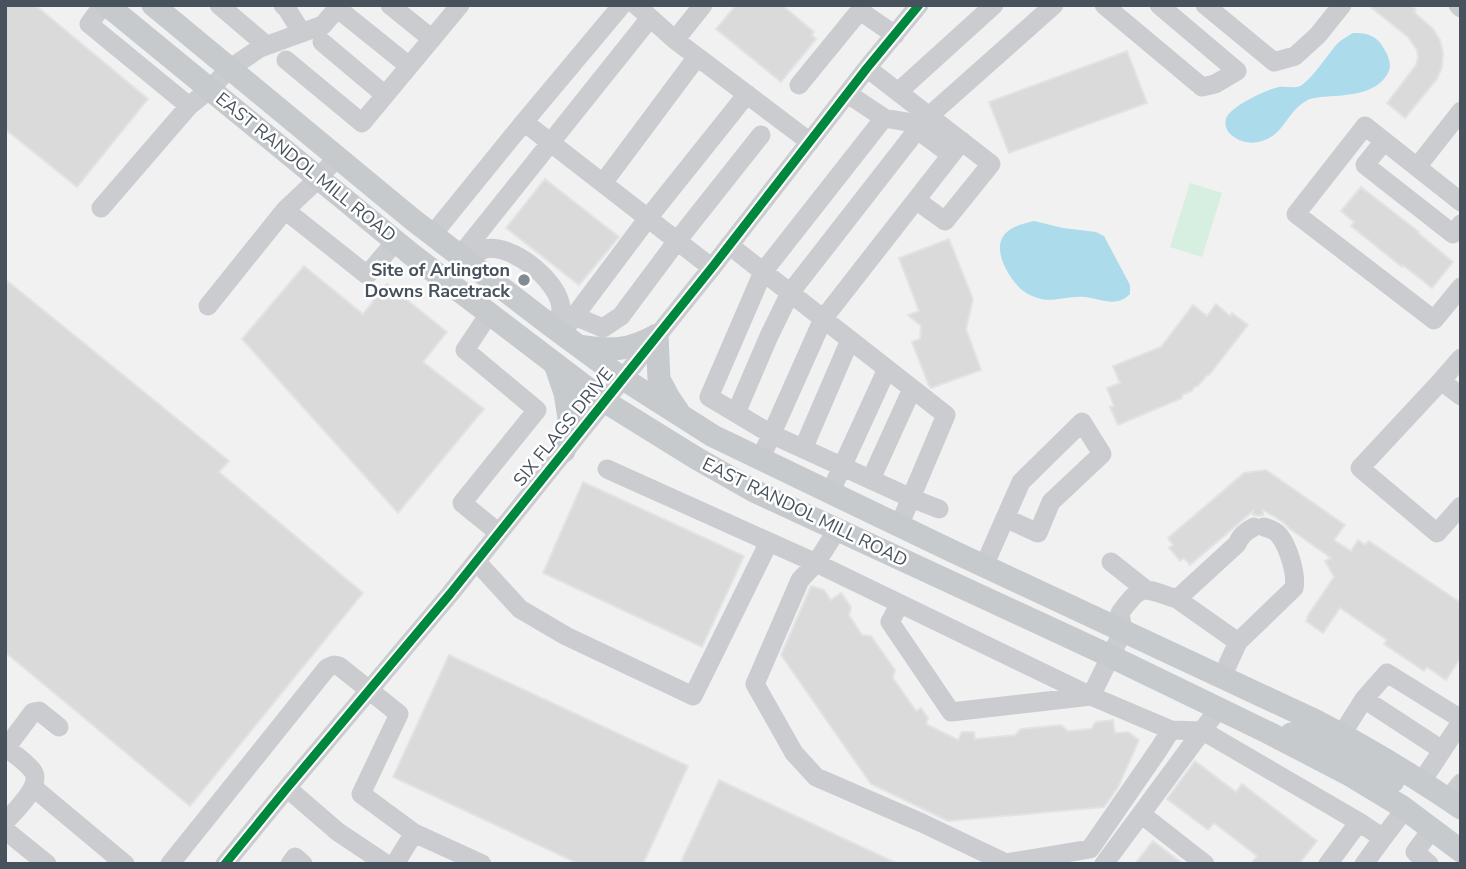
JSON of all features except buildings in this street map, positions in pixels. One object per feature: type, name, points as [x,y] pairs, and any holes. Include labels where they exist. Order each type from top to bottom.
[{"type":"main road","name":"EAST RANDOL MILL ROAD","points":[[105,5],[396,241],[604,401],[754,491],[1110,656],[1348,774],[1405,809],[1461,851]]},
{"type":"main road","name":"EAST RANDOL MILL ROAD","points":[[153,5],[464,259],[566,331],[622,378],[713,436],[1342,734],[1422,782],[1457,797]]},
{"type":"main road","points":[[566,331],[595,348],[619,350],[640,345],[657,335],[659,379],[668,398],[685,418]]},
{"type":"main road","points":[[555,364],[565,393],[569,418],[564,452]]},
{"type":"main road","points":[[837,530],[845,520],[855,520],[920,552],[934,554],[952,551]]},
{"type":"main road","points":[[1268,732],[1286,733],[1329,745],[1398,783],[1413,788],[1422,782]]},
{"type":"street","points":[[105,5],[89,24],[189,106]]},
{"type":"street","points":[[219,5],[266,45]]},
{"type":"street","points":[[283,5],[302,33]]},
{"type":"street","points":[[390,5],[432,39]]},
{"type":"street","points":[[433,234],[622,5]]},
{"type":"street","points":[[675,40],[703,5]]},
{"type":"street","name":"SIX FLAGS DRIVE","points":[[225,864],[499,533],[919,5]]},
{"type":"street","points":[[898,92],[994,5]]},
{"type":"street","points":[[736,413],[790,293],[923,123],[1054,5]]},
{"type":"street","points":[[1104,5],[1202,87],[1215,84],[1237,71],[1296,56],[1318,36],[1342,5]]},
{"type":"street","points":[[1159,5],[1237,71]]},
{"type":"street","points":[[101,208],[189,106],[211,89],[229,69],[266,45],[323,25],[338,7],[409,66]]},
{"type":"street","points":[[286,60],[362,123],[455,7]]},
{"type":"street","points":[[1216,8],[1274,62]]},
{"type":"street","points":[[464,259],[643,12],[675,40],[810,142]]},
{"type":"street","points":[[799,85],[857,14],[866,15],[895,35]]},
{"type":"street","points":[[322,42],[386,95]]},
{"type":"street","points":[[603,183],[697,57]]},
{"type":"street","points":[[867,68],[898,92],[923,123],[957,148],[991,164],[946,221],[916,200]]},
{"type":"street","points":[[566,331],[648,218],[747,94]]},
{"type":"street","points":[[848,94],[884,118],[923,123]]},
{"type":"street","points":[[1417,167],[1454,135],[1461,111]]},
{"type":"street","points":[[884,118],[763,272],[709,397],[771,434],[939,509]]},
{"type":"street","points":[[524,122],[712,268]]},
{"type":"street","points":[[1461,202],[1365,126],[1296,214],[1434,320],[1461,287]]},
{"type":"street","points":[[566,331],[603,328],[621,316],[761,135]]},
{"type":"street","points":[[1384,141],[1365,165],[1453,234],[1461,224]]},
{"type":"street","points":[[760,460],[823,319],[957,148]]},
{"type":"street","points":[[208,306],[285,209],[318,179],[337,157]]},
{"type":"street","points":[[285,209],[367,275],[396,241]]},
{"type":"street","points":[[729,245],[946,415],[899,526]]},
{"type":"street","points":[[464,259],[481,250],[494,248],[520,257],[553,288],[561,307],[559,318],[566,331]]},
{"type":"street","points":[[489,314],[465,350],[537,410],[462,503],[499,533]]},
{"type":"street","points":[[803,449],[850,340]]},
{"type":"street","points":[[1461,358],[1360,468],[1437,533],[1461,506]]},
{"type":"street","points":[[830,493],[887,369]]},
{"type":"street","points":[[1441,381],[1461,396]]},
{"type":"street","points":[[871,479],[912,389]]},
{"type":"street","points":[[984,566],[1005,518],[1021,482],[1082,422],[1102,454],[1051,502],[1038,533],[1005,518]]},
{"type":"street","points":[[607,469],[816,563],[1091,696],[1171,730],[1203,731],[1383,838]]},
{"type":"street","points":[[1177,599],[1237,544],[1246,531],[1259,527],[1276,532],[1281,538],[1294,568],[1294,588],[1238,642],[1222,677]]},
{"type":"street","points":[[837,530],[816,563],[800,580],[755,684],[794,753],[816,777],[1006,863],[1090,849],[1171,730]]},
{"type":"street","points":[[476,561],[520,608],[566,636],[693,696],[769,542]]},
{"type":"street","points":[[1111,562],[1145,589],[1177,599],[1238,642]]},
{"type":"street","points":[[1091,696],[1122,631],[1120,613],[1135,593],[1145,589]]},
{"type":"street","points":[[899,605],[890,622],[951,712],[1091,696]]},
{"type":"street","points":[[170,864],[327,668],[334,665],[370,689],[399,714],[361,794],[414,833],[477,863]]},
{"type":"street","points":[[1342,734],[1364,699],[1387,673],[1461,720],[1422,782]]},
{"type":"street","points":[[1364,699],[1442,750]]},
{"type":"street","points":[[1104,864],[1219,708]]},
{"type":"street","points":[[5,822],[33,788],[35,775],[5,748],[36,710],[59,727]]},
{"type":"street","points":[[33,788],[125,864]]},
{"type":"street","points":[[287,788],[338,832],[386,864]]},
{"type":"street","points":[[1364,864],[1405,809]]},
{"type":"street","points":[[1141,814],[1205,864]]},
{"type":"street","points":[[1328,864],[1359,822]]},
{"type":"street","points":[[1429,864],[1415,852],[1432,829]]},
{"type":"street","points":[[5,830],[47,864]]},
{"type":"street","points":[[395,864],[414,833]]},
{"type":"street","points":[[290,864],[295,857],[303,864]]},
{"type":"green space","points":[[1190,183],[1222,193],[1202,257],[1170,247]]},
{"type":"water","points":[[1353,33],[1372,36],[1381,44],[1390,62],[1383,81],[1358,93],[1308,100],[1295,110],[1276,133],[1259,142],[1246,142],[1228,132],[1226,119],[1234,109],[1273,88],[1300,86],[1310,78],[1339,42]]},
{"type":"water","points":[[1034,221],[1096,232],[1104,236],[1130,285],[1130,294],[1119,301],[1109,302],[1085,297],[1046,300],[1024,291],[1006,269],[1000,250],[1001,242],[1008,231]]},
{"type":"cycle path","points":[[225,864],[450,594],[919,5]]},
{"type":"place","name":"Site of Arlington Downs Racetrack","points":[[524,280]]}]
